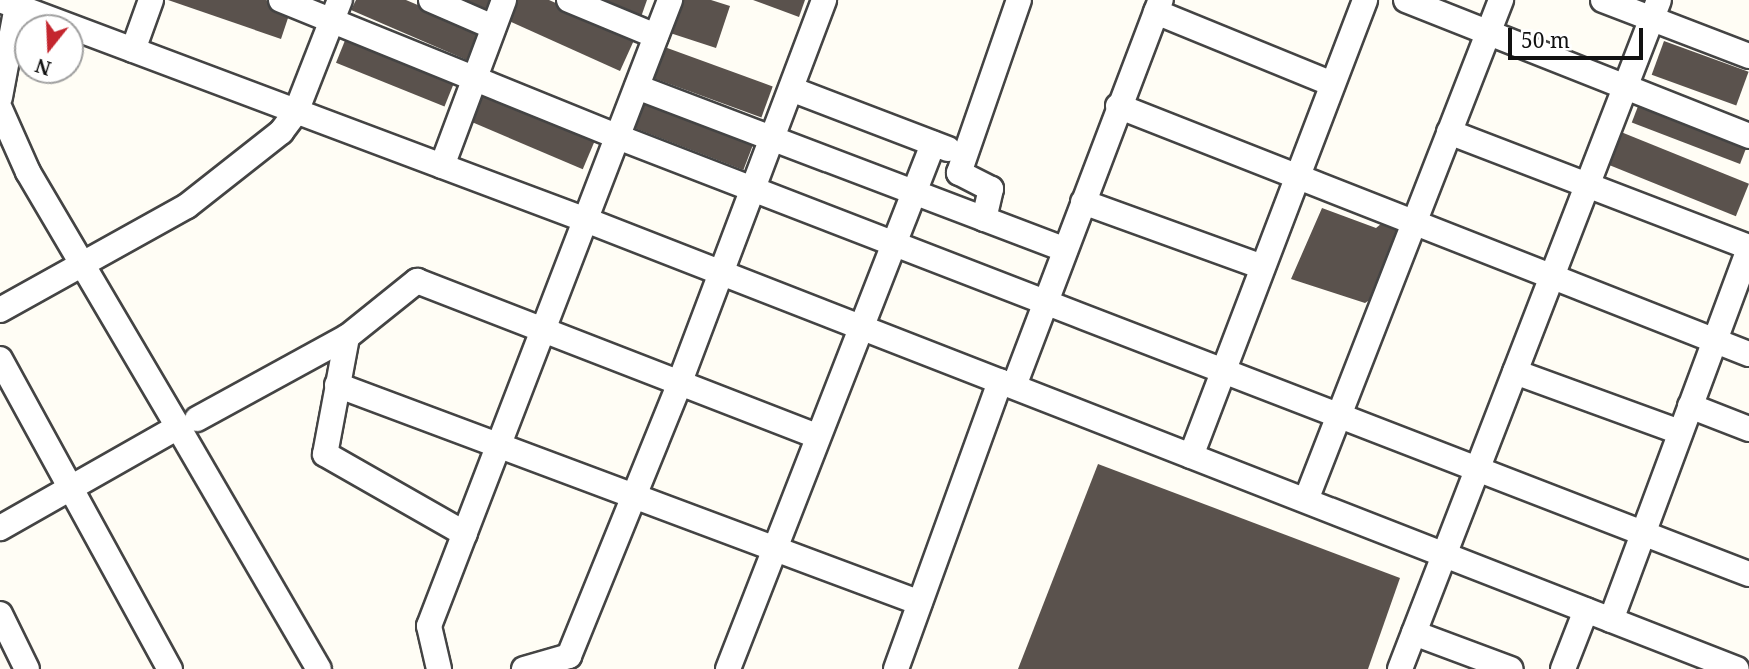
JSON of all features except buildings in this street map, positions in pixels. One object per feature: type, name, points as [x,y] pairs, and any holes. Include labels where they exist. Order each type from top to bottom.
[{"type":"street","points":[[133,50],[151,0]]},
{"type":"street","points":[[281,0],[337,9],[474,76],[618,137],[1046,300],[1749,574]]},
{"type":"street","points":[[431,0],[493,27]]},
{"type":"street","points":[[442,166],[504,0]]},
{"type":"street","points":[[569,0],[656,36]]},
{"type":"street","points":[[439,669],[429,626],[670,0]]},
{"type":"street","points":[[524,669],[569,656],[679,383],[824,0]]},
{"type":"street","points":[[984,219],[991,189],[961,177],[965,155],[1019,0]]},
{"type":"street","points":[[1191,456],[1365,0]]},
{"type":"street","points":[[1406,0],[1749,136]]},
{"type":"street","points":[[1306,500],[1501,0]]},
{"type":"street","points":[[1603,0],[1656,9],[1749,56]]},
{"type":"street","points":[[0,97],[8,3],[722,272],[1730,668]]},
{"type":"street","points":[[896,669],[1007,384],[1046,300],[1158,6],[1332,85]]},
{"type":"street","points":[[0,310],[187,206],[281,132],[296,112],[337,9]]},
{"type":"street","points":[[1400,669],[1656,9]]},
{"type":"street","points":[[637,87],[1065,250]]},
{"type":"street","points":[[791,89],[965,155]]},
{"type":"street","points":[[1118,106],[1551,279],[1749,354]]},
{"type":"street","points":[[0,109],[28,172],[83,263],[188,423],[319,669]]},
{"type":"street","points":[[1449,132],[1749,247],[1611,620]]},
{"type":"street","points":[[728,669],[859,326],[933,144]]},
{"type":"street","points":[[1083,202],[1263,267]]},
{"type":"street","points":[[0,527],[347,337],[417,281],[817,436]]},
{"type":"street","points":[[347,337],[325,454],[329,459],[465,534]]},
{"type":"street","points":[[0,359],[75,488],[170,669]]},
{"type":"street","points":[[1515,372],[1680,432]]},
{"type":"street","points":[[337,385],[500,443],[920,603]]},
{"type":"street","points":[[1690,406],[1749,429]]},
{"type":"street","points":[[1563,669],[1586,610]]},
{"type":"street","points":[[0,614],[27,669]]},
{"type":"street","points":[[1414,633],[1511,669]]}]
